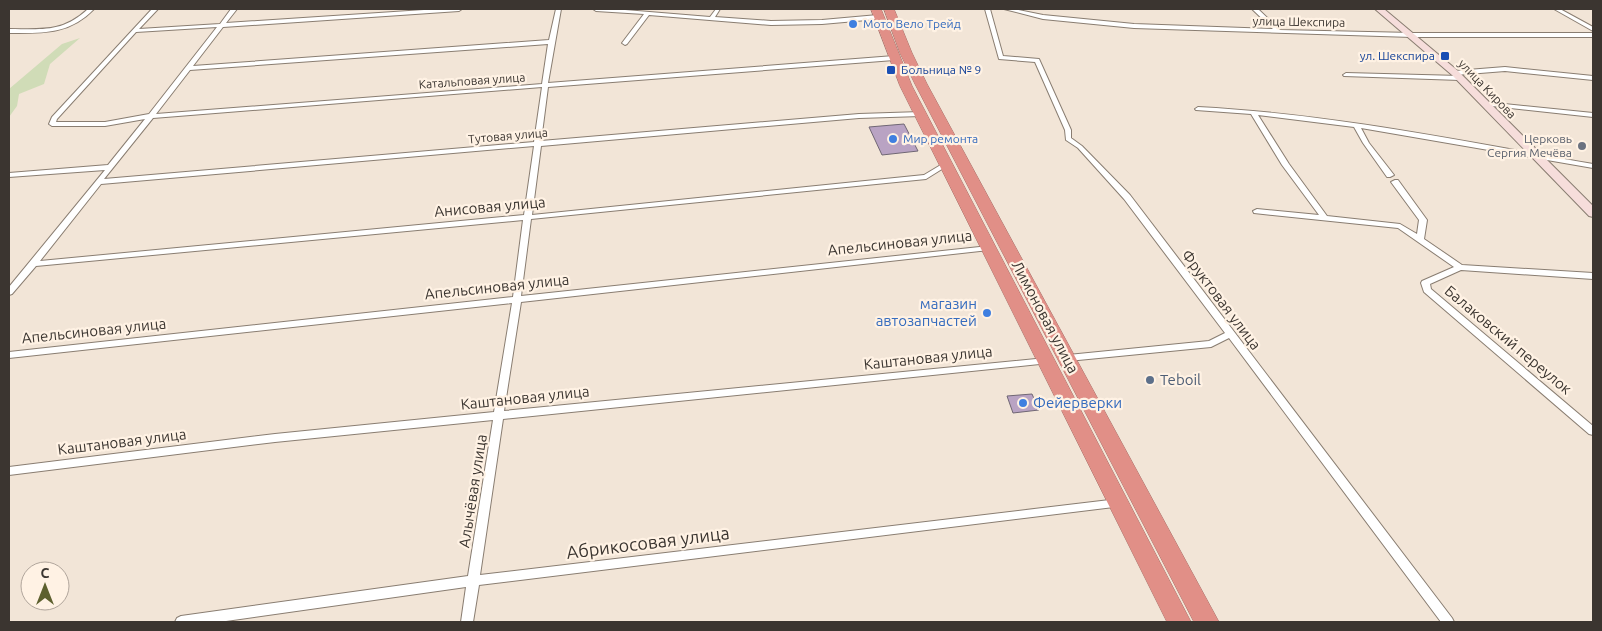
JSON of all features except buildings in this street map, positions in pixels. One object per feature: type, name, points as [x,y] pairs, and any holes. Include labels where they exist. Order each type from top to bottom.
[{"type":"highway","name":"Лимоновая улица","points":[[881,11],[894,58],[921,114],[1179,622]]},
{"type":"highway","name":"Лимоновая улица","points":[[881,11],[906,53],[1207,622]]},
{"type":"main road","name":"улица Кирова","points":[[1379,9],[1412,35],[1458,76],[1593,213]]},
{"type":"street","points":[[9,31],[59,29],[78,22],[91,9]]},
{"type":"street","points":[[134,31],[155,9]]},
{"type":"street","points":[[9,292],[151,116],[234,9]]},
{"type":"street","points":[[134,31],[459,9]]},
{"type":"street","name":"Алычёвая улица","points":[[467,622],[517,298],[558,9]]},
{"type":"street","points":[[596,9],[771,23],[822,22],[881,11]]},
{"type":"street","points":[[711,19],[718,9]]},
{"type":"street","name":"Фруктовая улица","points":[[987,9],[1001,58],[1038,60],[1068,130],[1068,139],[1080,147],[1127,197],[1448,622]]},
{"type":"street","name":"улица Шекспира","points":[[1007,9],[1043,17],[1134,26],[1412,35],[1593,35]]},
{"type":"street","points":[[1255,9],[1278,31]]},
{"type":"street","points":[[1557,9],[1593,29]]},
{"type":"street","points":[[625,43],[648,13]]},
{"type":"street","name":"Катальповая улица","points":[[134,31],[54,118],[52,124],[105,124],[151,116],[894,58]]},
{"type":"street","points":[[187,68],[552,42]]},
{"type":"street","points":[[1346,75],[1458,76],[1505,69],[1593,78]]},
{"type":"street","points":[[1485,104],[1593,116]]},
{"type":"street","points":[[1198,109],[1253,112],[1356,125],[1448,140],[1537,158],[1593,166]]},
{"type":"street","points":[[1253,112],[1286,165],[1324,217]]},
{"type":"street","name":"Тутовая улица","points":[[97,182],[859,116],[921,114]]},
{"type":"street","points":[[1356,125],[1366,143],[1390,175]]},
{"type":"street","name":"Анисовая улица","points":[[32,264],[527,217],[926,176],[946,164]]},
{"type":"street","points":[[9,175],[110,167]]},
{"type":"street","points":[[1395,182],[1423,220],[1420,240]]},
{"type":"street","points":[[1257,211],[1400,226],[1460,267]]},
{"type":"street","name":"Апельсиновая улица","points":[[9,355],[517,298],[989,248]]},
{"type":"street","name":"Балаковский переулок","points":[[1593,276],[1460,267],[1425,283],[1427,290],[1593,431]]},
{"type":"street","points":[[9,280],[21,279]]},
{"type":"street","points":[[1068,358],[1211,344],[1229,334]]},
{"type":"street","name":"Каштановая улица","points":[[9,471],[275,438],[1046,361]]},
{"type":"street","name":"Абрикосовая улица","points":[[181,622],[472,581],[1120,503]]},
{"type":"green space","points":[[80,38],[50,64],[44,84],[19,94],[17,106],[9,117],[9,89],[62,44]]},
{"type":"place","name":"Мото Вело Трейд","points":[[853,24]]},
{"type":"place","name":"ул. Шекспира","points":[[1445,56]]},
{"type":"place","name":"Больница № 9","points":[[891,70]]},
{"type":"place","name":"Мир ремонта","points":[[893,139]]},
{"type":"place","name":"Церковь Сергия Мечёва","points":[[1582,146]]},
{"type":"place","name":"магазин автозапчастей","points":[[987,313]]},
{"type":"place","name":"Teboil","points":[[1150,380]]},
{"type":"place","name":"Фейерверки","points":[[1023,403]]}]
